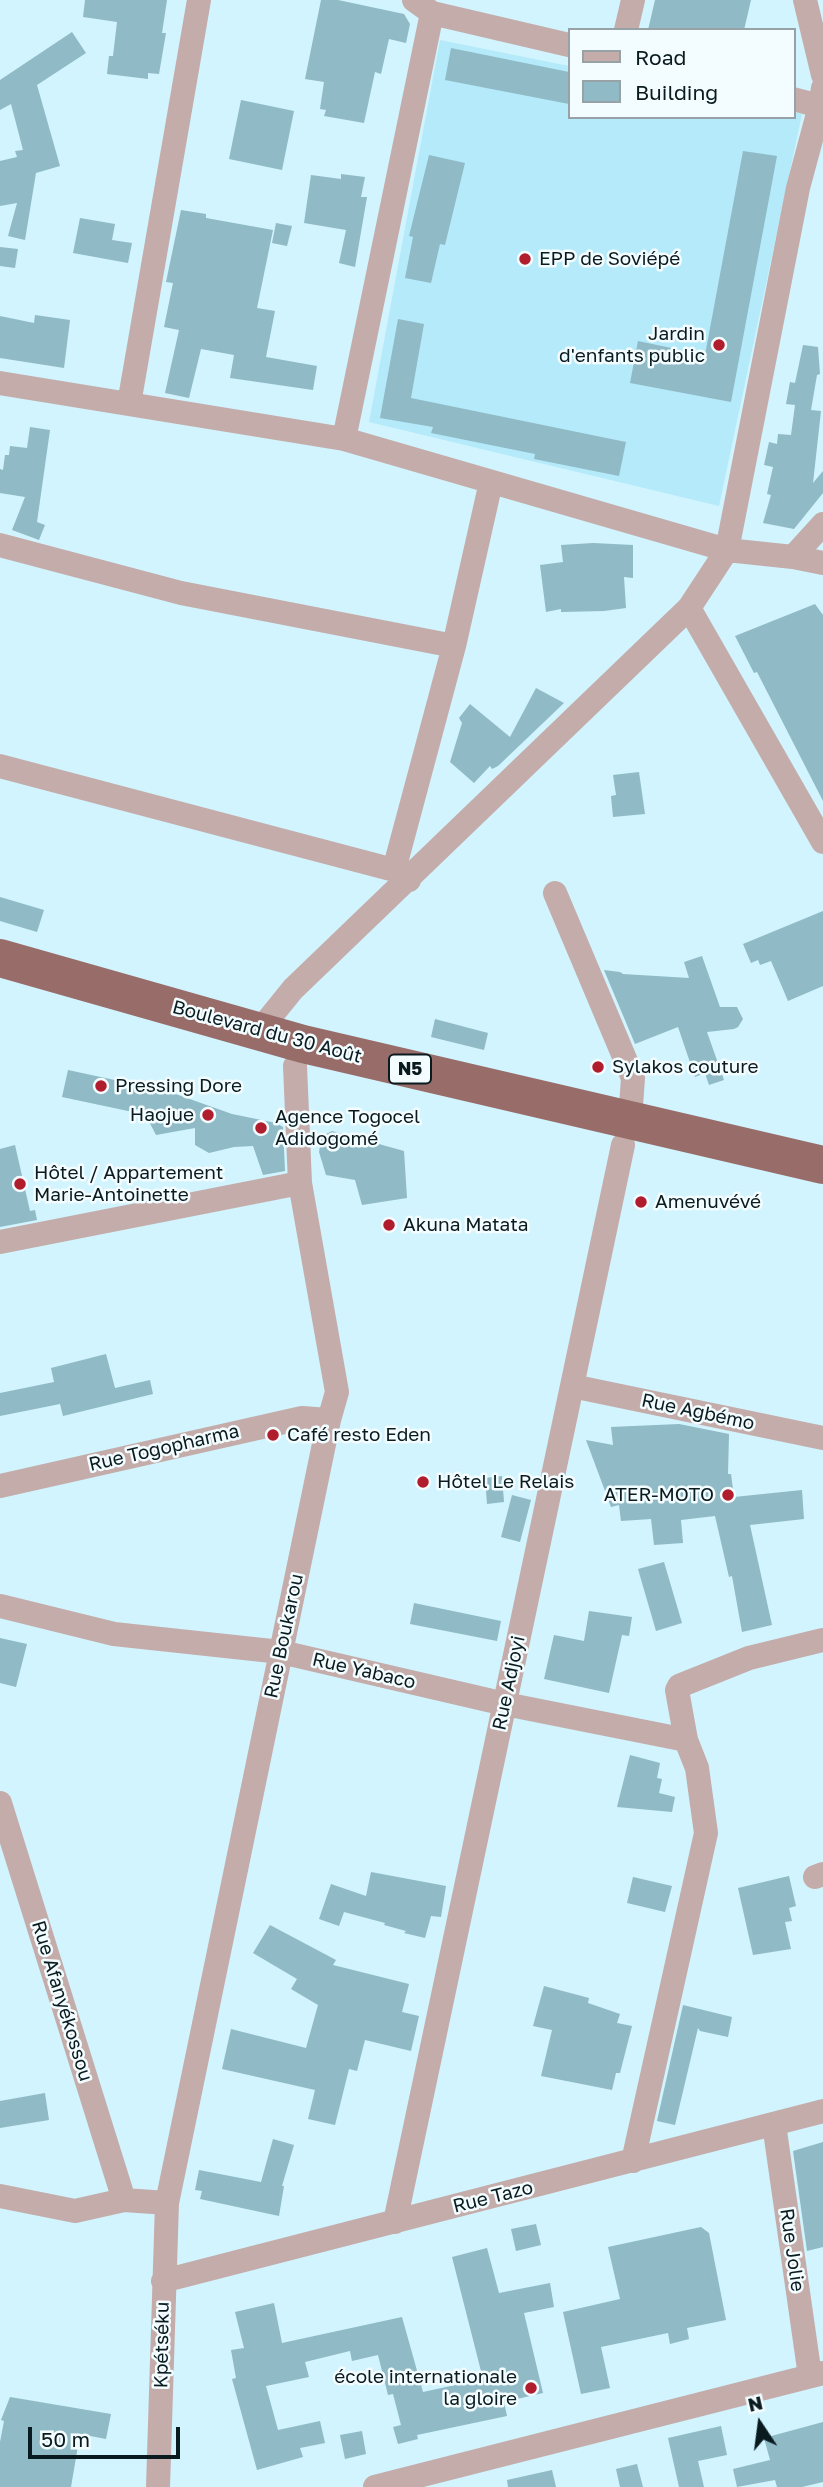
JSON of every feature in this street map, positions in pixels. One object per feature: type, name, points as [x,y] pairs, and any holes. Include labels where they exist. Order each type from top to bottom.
[{"type":"highway","name":"Boulevard du 30 Août","points":[[0,958],[299,1055],[627,1133],[823,1188]]},
{"type":"highway","name":"Boulevard du 30 Août","points":[[0,985],[138,1024],[256,1042]]},
{"type":"highway","name":"Boulevard du 30 Août","points":[[627,1133],[823,1165]]},
{"type":"street","points":[[129,404],[199,0]]},
{"type":"street","points":[[626,28],[633,0]]},
{"type":"street","points":[[344,439],[423,7],[568,45]]},
{"type":"street","points":[[812,7],[823,75]]},
{"type":"street","points":[[256,1042],[293,989],[402,875],[690,608],[727,550],[799,188],[822,100],[795,99]]},
{"type":"street","points":[[0,383],[344,439],[727,550],[823,563]]},
{"type":"street","points":[[402,875],[491,482]]},
{"type":"street","points":[[793,557],[823,524]]},
{"type":"street","points":[[0,545],[181,593],[454,646]]},
{"type":"street","points":[[690,608],[823,842]]},
{"type":"street","points":[[0,766],[402,875]]},
{"type":"street","name":"Rue Adjoyi","points":[[396,2222],[627,1133],[633,1078],[555,893]]},
{"type":"street","name":"Rue Boukarou","points":[[167,2203],[337,1392],[300,1183],[299,1055]]},
{"type":"street","points":[[0,1242],[300,1183]]},
{"type":"street","name":"Rue Agbémo","points":[[572,1386],[823,1438]]},
{"type":"street","name":"Rue Togopharma","points":[[0,1486],[302,1418],[329,1420]]},
{"type":"street","name":"Rue Yabaco","points":[[0,1606],[114,1634],[281,1652],[505,1704],[686,1740]]},
{"type":"street","points":[[633,2161],[706,1833],[697,1768],[686,1740],[676,1694],[679,1686],[749,1658],[823,1640]]},
{"type":"street","name":"Rue Afanyékossou","points":[[0,1802],[124,2200]]},
{"type":"street","name":"Rue Tazo","points":[[163,2281],[823,2111]]},
{"type":"street","name":"Rue Jolie","points":[[774,2124],[816,2375]]},
{"type":"street","points":[[0,2196],[75,2211],[124,2200],[167,2203]]},
{"type":"street","name":"Kpétséku","points":[[158,2487],[167,2203]]},
{"type":"street","points":[[375,2487],[816,2375]]},
{"type":"shaded area","name":"EPP de Soviépé","points":[[440,40],[568,66],[568,119],[795,119],[795,112],[802,114],[719,506],[369,422]]},
{"type":"building","points":[[85,0],[167,0],[162,33],[166,33],[159,74],[148,73],[148,79],[107,74],[109,56],[113,56],[117,22],[83,17]]},
{"type":"building","points":[[321,0],[338,0],[404,14],[410,24],[406,43],[389,39],[381,74],[375,72],[364,123],[324,116],[326,110],[320,109],[324,82],[305,79]]},
{"type":"building","points":[[655,0],[751,0],[744,28],[648,28]]},
{"type":"building","points":[[72,32],[86,53],[37,85],[60,166],[36,173],[25,240],[8,236],[17,203],[0,206],[0,161],[17,157],[15,151],[23,150],[11,104],[0,110],[0,80]]},
{"type":"building","points":[[451,48],[568,72],[568,104],[445,80]]},
{"type":"building","points":[[241,100],[294,111],[282,170],[229,159]]},
{"type":"building","points":[[743,151],[777,156],[731,402],[630,383],[638,341],[705,355]]},
{"type":"building","points":[[429,155],[465,163],[445,245],[440,244],[431,283],[405,278],[413,237],[409,236]]},
{"type":"building","points":[[341,174],[365,177],[361,197],[367,197],[355,267],[339,263],[346,230],[304,223],[311,175],[341,179]]},
{"type":"building","points":[[181,210],[206,214],[206,218],[273,230],[257,308],[275,311],[266,357],[317,366],[313,390],[230,378],[234,355],[201,349],[189,398],[165,393],[179,330],[164,327],[173,283],[166,282]]},
{"type":"building","points":[[80,218],[115,224],[112,240],[132,243],[128,263],[73,253]]},
{"type":"building","points":[[276,223],[292,226],[287,246],[272,243]]},
{"type":"building","points":[[0,247],[18,249],[15,268],[0,266]]},
{"type":"building","points":[[35,315],[70,320],[64,368],[0,358],[0,316],[34,323]]},
{"type":"building","points":[[398,319],[424,324],[411,398],[626,442],[619,476],[534,459],[535,454],[431,433],[433,427],[380,418]]},
{"type":"building","points":[[803,345],[818,347],[820,374],[817,375],[811,410],[821,411],[813,483],[823,471],[823,493],[794,529],[763,523],[771,495],[767,494],[773,467],[764,465],[769,442],[777,444],[778,434],[791,435],[795,405],[786,404],[790,382],[795,383]]},
{"type":"building","points":[[30,427],[50,430],[37,522],[45,525],[39,540],[12,530],[25,497],[0,493],[0,469],[3,470],[5,455],[9,455],[10,446],[27,448]]},
{"type":"building","points":[[561,545],[633,545],[633,578],[624,577],[626,608],[561,612],[561,609],[546,612],[540,565],[563,562]]},
{"type":"building","points":[[815,604],[823,615],[823,801],[757,672],[754,673],[735,636]]},
{"type":"building","points":[[536,688],[564,703],[498,766],[492,769],[490,766],[474,783],[450,762],[462,723],[459,718],[470,704],[510,737]]},
{"type":"building","points":[[639,772],[645,814],[613,817],[611,796],[616,795],[613,775]]},
{"type":"building","points":[[0,897],[44,910],[37,932],[0,921]]},
{"type":"building","points":[[823,911],[823,986],[788,1001],[771,961],[760,965],[758,960],[751,963],[743,944]]},
{"type":"building","points":[[702,956],[720,1007],[737,1007],[743,1019],[734,1029],[707,1032],[724,1080],[709,1085],[705,1073],[695,1077],[678,1027],[635,1044],[604,970],[623,974],[689,978],[684,962]]},
{"type":"building","points":[[435,1019],[488,1033],[484,1050],[431,1037]]},
{"type":"building","points":[[68,1070],[152,1088],[153,1086],[232,1114],[276,1123],[283,1127],[285,1171],[263,1175],[253,1146],[209,1153],[195,1145],[195,1128],[156,1135],[142,1108],[128,1111],[62,1097]]},
{"type":"building","points":[[332,1131],[404,1151],[407,1198],[362,1205],[355,1180],[326,1175],[319,1152],[322,1136]]},
{"type":"building","points":[[15,1145],[30,1211],[35,1210],[37,1220],[0,1227],[0,1149]]},
{"type":"building","points":[[106,1354],[115,1388],[150,1380],[153,1394],[63,1416],[60,1404],[0,1416],[0,1393],[54,1382],[51,1368]]},
{"type":"building","points":[[679,1424],[729,1434],[728,1474],[731,1474],[734,1497],[802,1490],[804,1519],[750,1525],[772,1625],[742,1632],[732,1576],[729,1577],[715,1516],[681,1520],[683,1543],[654,1545],[651,1519],[621,1521],[619,1505],[611,1507],[586,1440],[613,1445],[611,1427]]},
{"type":"building","points":[[502,1476],[504,1502],[487,1504],[485,1478]]},
{"type":"building","points":[[512,1495],[531,1500],[520,1542],[501,1537]]},
{"type":"building","points":[[664,1562],[682,1623],[656,1631],[638,1569]]},
{"type":"building","points":[[414,1603],[501,1621],[497,1641],[410,1624]]},
{"type":"building","points":[[589,1611],[632,1617],[629,1636],[622,1635],[609,1693],[544,1679],[554,1635],[584,1641]]},
{"type":"building","points":[[0,1638],[27,1644],[16,1687],[0,1683]]},
{"type":"building","points":[[630,1755],[660,1763],[657,1778],[662,1779],[659,1793],[675,1797],[672,1812],[617,1807]]},
{"type":"building","points":[[371,1872],[446,1886],[441,1917],[431,1916],[425,1938],[344,1912],[339,1926],[319,1919],[331,1884],[366,1896]]},
{"type":"building","points":[[789,1876],[796,1906],[789,1908],[792,1921],[785,1922],[791,1949],[753,1955],[738,1888]]},
{"type":"building","points":[[633,1877],[672,1886],[665,1912],[627,1903]]},
{"type":"building","points":[[270,1925],[336,1960],[333,1965],[409,1984],[402,2012],[419,2016],[411,2051],[365,2040],[357,2071],[349,2069],[335,2125],[308,2119],[315,2090],[222,2069],[231,2029],[306,2048],[318,2005],[291,1989],[297,1979],[253,1953]]},
{"type":"building","points":[[544,1986],[589,1998],[588,2003],[620,2014],[617,2023],[632,2026],[620,2073],[616,2073],[612,2090],[541,2076],[552,2030],[533,2026]]},
{"type":"building","points":[[683,2005],[732,2017],[728,2037],[700,2031],[698,2028],[675,2125],[657,2121]]},
{"type":"building","points":[[45,2093],[49,2120],[0,2128],[0,2101]]},
{"type":"building","points":[[273,2139],[294,2145],[282,2186],[279,2216],[200,2199],[202,2191],[195,2190],[199,2170],[261,2182]]},
{"type":"building","points":[[823,2142],[823,2247],[807,2251],[793,2151]]},
{"type":"building","points":[[536,2224],[541,2245],[516,2251],[511,2229]]},
{"type":"building","points":[[701,2227],[709,2233],[726,2320],[687,2328],[689,2339],[670,2344],[668,2333],[601,2347],[610,2388],[581,2394],[563,2312],[620,2299],[608,2247]]},
{"type":"building","points":[[487,2248],[499,2293],[550,2283],[554,2307],[524,2313],[543,2393],[504,2402],[507,2416],[417,2435],[418,2439],[398,2444],[393,2427],[401,2425],[393,2394],[388,2395],[378,2355],[352,2361],[350,2351],[305,2362],[309,2377],[266,2386],[278,2430],[320,2421],[325,2443],[300,2448],[303,2457],[257,2470],[232,2379],[236,2378],[231,2350],[244,2348],[235,2312],[274,2303],[282,2343],[402,2317],[423,2392],[483,2379],[452,2257]]},
{"type":"building","points":[[10,2397],[111,2414],[106,2439],[80,2434],[71,2487],[0,2487],[0,2442],[4,2421],[1,2420]]},
{"type":"building","points":[[823,2422],[823,2482],[802,2487],[777,2487],[775,2480],[737,2487],[733,2469],[770,2460],[764,2438]]},
{"type":"building","points":[[721,2426],[727,2455],[698,2461],[704,2487],[679,2487],[668,2438]]},
{"type":"building","points":[[362,2431],[366,2454],[345,2459],[340,2435]]},
{"type":"building","points":[[637,2464],[643,2487],[620,2487],[616,2469]]},
{"type":"building","points":[[552,2470],[556,2487],[508,2487],[507,2480]]},
{"type":"place","name":"EPP de Soviépé","points":[[525,259]]},
{"type":"place","name":"Jardin d'enfants public","points":[[719,345]]},
{"type":"place","name":"Sylakos couture","points":[[598,1067]]},
{"type":"place","name":"Pressing Dore","points":[[101,1086]]},
{"type":"place","name":"Haojue","points":[[208,1115]]},
{"type":"place","name":"Agence Togocel Adidogomé","points":[[261,1128]]},
{"type":"place","name":"Hôtel / Appartement Marie-Antoinette","points":[[20,1184]]},
{"type":"place","name":"Amenuvévé","points":[[641,1202]]},
{"type":"place","name":"Akuna Matata","points":[[389,1225]]},
{"type":"place","name":"Café resto Eden","points":[[273,1435]]},
{"type":"place","name":"Hôtel Le Relais","points":[[423,1482]]},
{"type":"place","name":"ATER-MOTO","points":[[728,1495]]},
{"type":"place","name":"école internationale la gloire","points":[[531,2388]]}]
